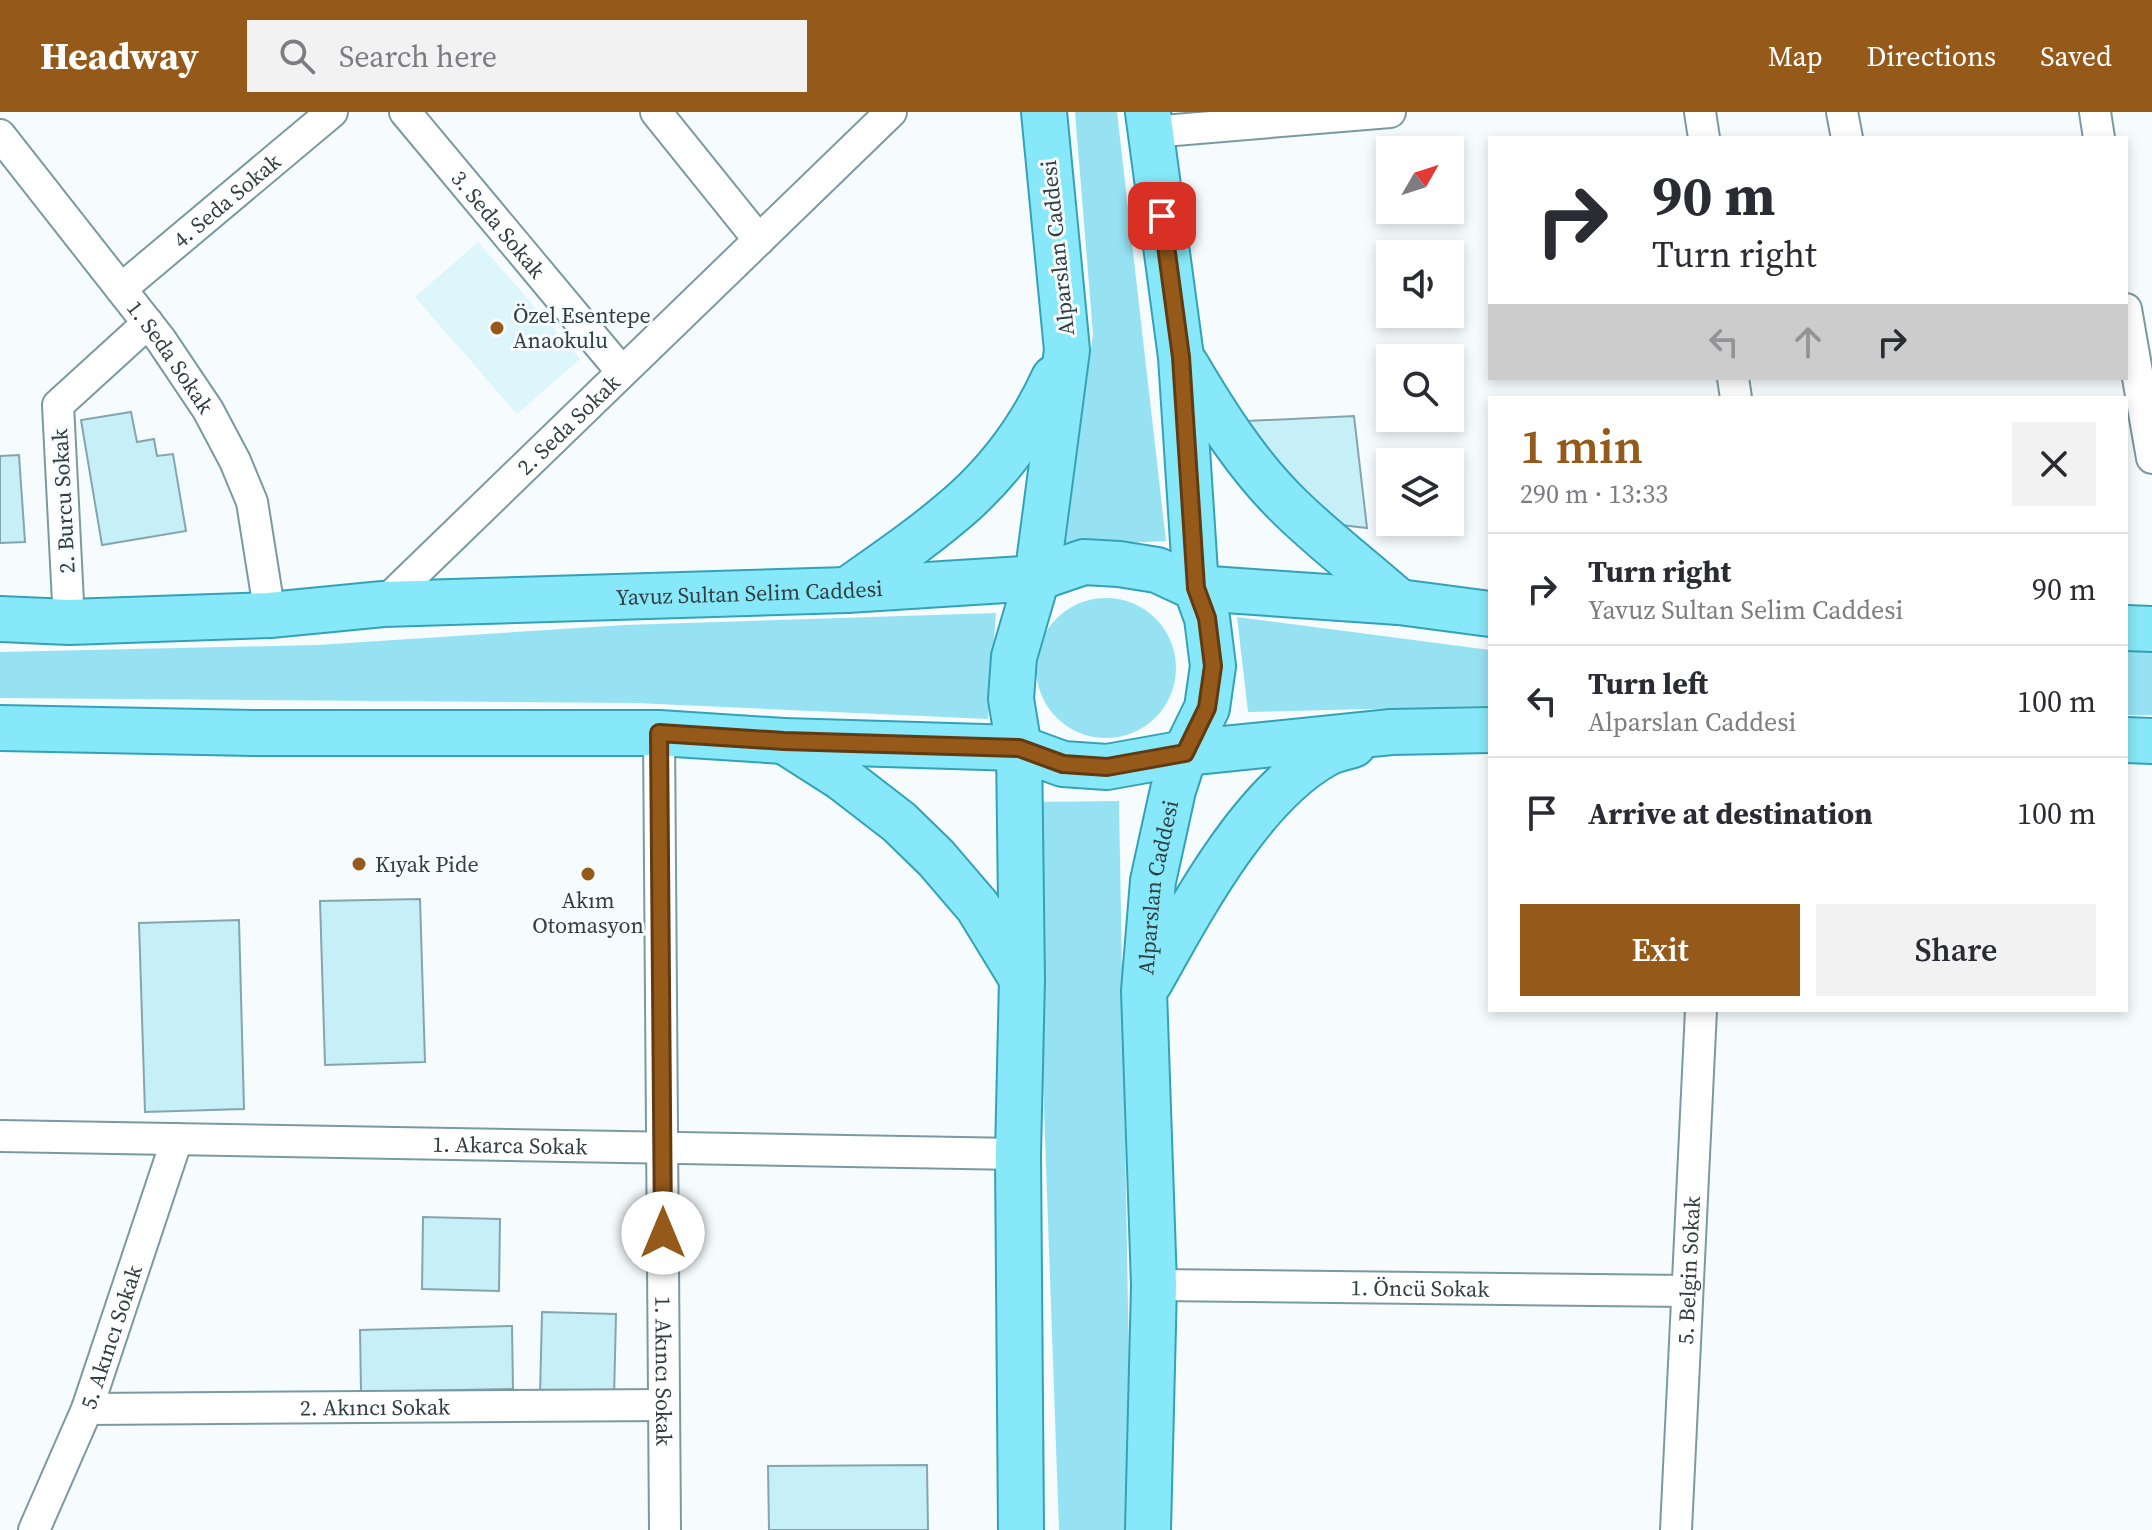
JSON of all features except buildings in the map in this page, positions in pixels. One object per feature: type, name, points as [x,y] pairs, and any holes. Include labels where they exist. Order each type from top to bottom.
[{"type":"main road","name":"Alparslan Caddesi","points":[[1021,1530],[1018,1154],[1022,979],[1019,748],[1011,699],[1014,657],[1037,578],[1067,350],[1044,112]]},
{"type":"main road","name":"Alparslan Caddesi","points":[[1148,1530],[1154,1285],[1144,991],[1153,881],[1173,790],[1185,753],[1207,708],[1213,666],[1207,618],[1196,588],[1181,357],[1150,122]]},
{"type":"main road","points":[[847,590],[966,500],[1008,454],[1042,405],[1067,350]]},
{"type":"main road","points":[[1181,357],[1215,414],[1281,497],[1399,602]]},
{"type":"main road","name":"Yavuz Sultan Selim Caddesi","points":[[0,619],[69,622],[270,615],[383,604],[847,590],[1037,578],[1084,562],[1157,570],[1196,588],[1399,602],[1488,614]]},
{"type":"main road","points":[[2128,628],[2152,629]]},
{"type":"main road","points":[[0,728],[253,733],[659,733],[784,741],[1019,748],[1063,764],[1107,767],[1185,753],[1391,732],[1488,730]]},
{"type":"main road","points":[[1144,991],[1224,859],[1284,785],[1325,755],[1391,732]]},
{"type":"main road","points":[[2128,740],[2152,741]]},
{"type":"main road","points":[[784,741],[842,778],[899,822],[936,858],[978,907],[1022,979]]},
{"type":"street","name":"4. Seda Sokak","points":[[121,289],[332,112]]},
{"type":"street","name":"3. Seda Sokak","points":[[405,112],[622,372]]},
{"type":"street","points":[[656,112],[759,240]]},
{"type":"street","name":"2. Seda Sokak","points":[[383,604],[891,112]]},
{"type":"street","points":[[1150,122],[1390,112]]},
{"type":"street","points":[[1700,112],[1704,136]]},
{"type":"street","points":[[1842,112],[1847,136]]},
{"type":"street","points":[[2095,112],[2099,136]]},
{"type":"street","name":"1. Seda Sokak","points":[[0,135],[148,323],[208,410],[252,502],[270,615]]},
{"type":"street","points":[[2128,320],[2152,458]]},
{"type":"street","name":"2. Burcu Sokak","points":[[69,622],[58,405],[148,323]]},
{"type":"street","name":"1. Akıncı Sokak","points":[[659,733],[665,1530]]},
{"type":"street","name":"5. Belgin Sokak","points":[[1676,1530],[1701,1012]]},
{"type":"street","name":"1. Akarca Sokak","points":[[0,1136],[1018,1154]]},
{"type":"street","name":"5. Akıncı Sokak","points":[[34,1530],[87,1409],[177,1139]]},
{"type":"street","name":"1. Öncü Sokak","points":[[1154,1285],[1687,1291]]},
{"type":"street","name":"2. Akıncı Sokak","points":[[87,1409],[664,1405]]},
{"type":"shaded area","points":[[1075,112],[1117,112],[1166,541],[1065,546],[1093,334]]},
{"type":"shaded area","name":"Özel Esentepe Anaokulu","points":[[478,242],[580,359],[517,414],[415,297]]},
{"type":"shaded area","points":[[1106,598],[1133,603],[1156,618],[1171,641],[1176,668],[1171,695],[1156,718],[1133,733],[1106,738],[1079,733],[1056,718],[1041,695],[1036,668],[1041,641],[1056,618],[1079,603]]},
{"type":"shaded area","points":[[996,613],[988,719],[636,703],[0,698],[0,652],[317,645],[625,625]]},
{"type":"shaded area","points":[[1237,617],[1488,650],[1488,706],[1248,712]]},
{"type":"shaded area","points":[[2128,650],[2152,650],[2152,715],[2128,715]]},
{"type":"shaded area","points":[[1119,801],[1132,1530],[1059,1530],[1033,802]]},
{"type":"place","name":"Özel Esentepe Anaokulu","points":[[497,328]]},
{"type":"place","name":"Kıyak Pide","points":[[359,864]]},
{"type":"place","name":"Akım Otomasyon","points":[[588,874]]},
{"type":"route","points":[[663,1233],[659,733],[784,741],[1019,748],[1063,764],[1107,767],[1185,753],[1207,708],[1213,666],[1207,618],[1196,588],[1181,357],[1162,216]]}]
